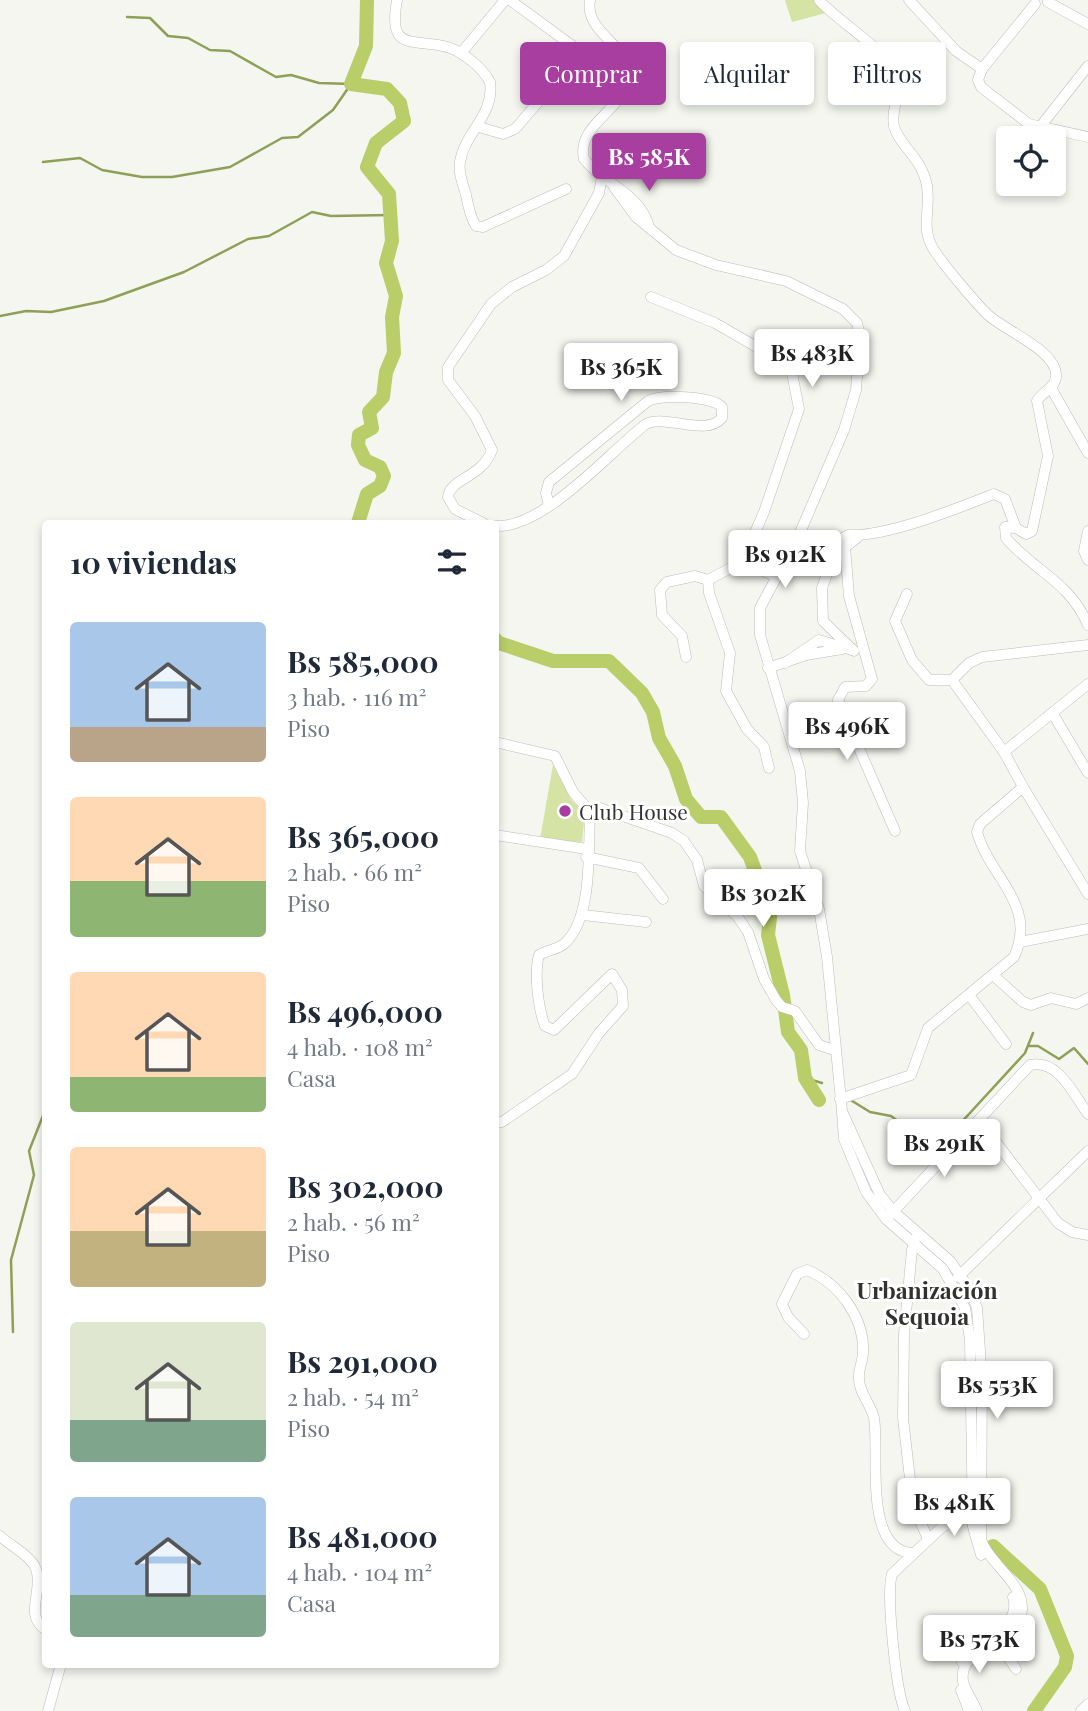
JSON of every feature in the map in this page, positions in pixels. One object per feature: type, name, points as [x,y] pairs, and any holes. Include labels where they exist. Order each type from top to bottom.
[{"type":"street","points":[[397,0],[396,29],[404,41],[443,46],[462,52],[488,78],[491,85],[491,96],[479,127],[463,149],[459,164],[476,226],[483,227],[566,189]]},
{"type":"street","points":[[462,52],[508,0],[574,47],[577,57],[515,129],[503,134],[479,127]]},
{"type":"street","points":[[590,0],[592,22],[623,54],[627,63],[626,88],[582,146],[584,159],[614,187],[622,201],[676,250],[716,265],[786,281],[843,309],[857,323],[860,335],[856,390],[844,430],[814,503],[760,608],[759,621],[768,668],[791,734],[800,771],[803,803],[800,851],[821,921],[827,957],[842,1111],[841,1129],[851,1161],[866,1192],[889,1215],[961,1275],[977,1308],[981,1332],[977,1505]]},
{"type":"street","points":[[819,0],[886,59],[895,73],[899,87],[893,124],[897,136],[918,160],[924,175],[928,189],[925,226],[934,251],[985,312],[1050,359],[1057,374],[1051,388],[1037,401],[1048,456],[1034,528],[1026,534],[1016,528],[1004,527],[1006,538],[1062,587],[1079,606],[1088,625]]},
{"type":"street","points":[[909,0],[956,51],[982,69]]},
{"type":"street","points":[[1036,126],[1029,124],[981,87],[978,80],[982,69],[1034,2],[1042,6],[1049,1],[1088,24]]},
{"type":"street","points":[[1041,126],[1088,66]]},
{"type":"street","points":[[1066,132],[1088,137]]},
{"type":"street","points":[[477,520],[455,509],[448,497],[453,485],[484,466],[492,450],[475,416],[452,386],[448,367],[491,304],[512,287],[546,270],[564,256],[599,193],[602,177]]},
{"type":"street","points":[[651,297],[715,323],[781,361],[792,373],[799,410],[764,512],[742,562],[708,580],[695,576],[667,582],[661,586],[662,615],[682,636],[686,657]]},
{"type":"street","points":[[1051,388],[1088,453]]},
{"type":"street","points":[[499,525],[531,519],[550,506],[646,424],[659,420],[710,426],[722,418],[722,407],[713,401],[661,396],[648,401],[550,482],[546,493],[550,506]]},
{"type":"street","points":[[895,831],[838,700],[845,687],[870,683],[872,679],[846,582],[845,547],[857,538],[972,504],[994,494],[1005,499],[1016,528]]},
{"type":"street","points":[[1088,531],[1084,551],[1088,560]]},
{"type":"street","points":[[857,538],[848,536],[839,540],[822,588],[823,621],[850,650],[867,663]]},
{"type":"street","points":[[742,562],[775,576]]},
{"type":"street","points":[[708,580],[709,593],[730,653],[726,691],[741,719],[764,747],[769,768]]},
{"type":"street","points":[[907,594],[895,621],[912,660],[929,680],[952,680],[969,663],[982,657],[1088,645]]},
{"type":"street","points":[[768,668],[806,655],[850,650]]},
{"type":"street","points":[[952,680],[1004,752],[1088,894]]},
{"type":"street","points":[[1004,752],[1088,684]]},
{"type":"street","points":[[1053,714],[1088,773]]},
{"type":"street","points":[[499,743],[555,756],[579,801],[590,812],[587,892],[583,915],[562,946],[540,955],[537,963],[545,1026],[554,1030],[559,1027],[612,974],[622,990],[623,1006],[599,1033],[572,1074],[499,1122]]},
{"type":"street","points":[[840,1099],[911,1075],[923,1035],[1014,957],[1022,927],[1016,905],[977,832],[980,824],[1023,787]]},
{"type":"street","points":[[590,812],[601,808],[673,833],[684,841],[697,860],[704,886],[745,926],[768,988],[785,1008],[800,1017],[819,1045],[834,1050]]},
{"type":"street","points":[[499,836],[587,853],[639,868],[663,899]]},
{"type":"street","points":[[583,915],[646,922]]},
{"type":"street","points":[[1020,942],[1088,929]]},
{"type":"street","points":[[993,975],[1023,1002],[1031,1005],[1052,998],[1076,1004],[1088,998]]},
{"type":"street","points":[[969,995],[1006,1044]]},
{"type":"street","points":[[889,1215],[1020,1072],[1030,1065],[1040,1063],[1058,1073],[1088,1114]]},
{"type":"street","points":[[979,1119],[1065,1228],[1088,1235]]},
{"type":"street","points":[[952,1281],[1088,1151]]},
{"type":"street","points":[[917,1238],[952,1281],[965,1308],[970,1340],[978,1550],[1009,1590],[1016,1607],[1009,1622],[972,1658],[964,1670],[965,1687],[977,1711]]},
{"type":"street","points":[[917,1238],[911,1264],[904,1335],[903,1418],[913,1505],[929,1539]]},
{"type":"street","points":[[911,1264],[932,1257]]},
{"type":"street","points":[[804,1334],[788,1317],[782,1304],[797,1274],[807,1270],[839,1293],[860,1323],[863,1355],[859,1382],[874,1418],[875,1492],[888,1542],[900,1551],[914,1553]]},
{"type":"street","points":[[905,1711],[900,1694],[889,1584],[898,1567],[929,1539],[977,1505]]},
{"type":"street","points":[[0,1536],[36,1567],[38,1577],[34,1615],[42,1627]]},
{"type":"street","points":[[994,1638],[1016,1669]]},
{"type":"street","points":[[969,1711],[958,1684],[960,1666],[970,1651],[994,1638]]},
{"type":"street","points":[[48,1711],[60,1668]]},
{"type":"street","points":[[1081,1711],[1088,1704]]},
{"type":"green space","points":[[785,0],[814,0],[826,13],[792,22]]},
{"type":"green space","points":[[553,765],[572,801],[585,812],[582,842],[540,839]]},
{"type":"waterway","points":[[359,520],[367,494],[380,486],[384,476],[380,467],[365,460],[358,445],[359,435],[372,428],[369,412],[383,397],[386,372],[394,353],[392,317],[396,296],[386,263],[392,241],[389,194],[367,167],[376,143],[404,121],[400,103],[387,89],[351,84],[366,46],[367,0]]},
{"type":"waterway","points":[[127,17],[150,18],[168,36],[188,38],[210,50],[230,51],[276,77],[291,75],[319,83],[351,84]]},
{"type":"waterway","points":[[43,162],[80,158],[102,170],[142,177],[172,177],[230,167],[282,138],[298,137],[333,110],[351,84]]},
{"type":"waterway","points":[[0,316],[26,311],[51,312],[104,301],[184,272],[248,239],[269,236],[312,212],[331,216],[390,215]]},
{"type":"waterway","points":[[499,643],[553,661],[609,661],[642,693],[653,712],[659,738],[675,766],[686,799],[701,817],[721,817],[750,857],[760,884],[772,900],[768,935],[783,995],[788,1032],[801,1050],[805,1078],[819,1100]]},
{"type":"waterway","points":[[849,1099],[870,1112],[891,1116],[913,1132],[947,1138],[1025,1053],[1033,1033]]},
{"type":"waterway","points":[[1029,1046],[1038,1046],[1059,1059],[1074,1048],[1088,1064]]},
{"type":"waterway","points":[[805,1078],[822,1083]]},
{"type":"waterway","points":[[13,1332],[11,1260],[34,1175],[29,1151],[42,1118]]},
{"type":"waterway","points":[[993,1546],[1040,1589],[1067,1656],[1065,1667],[1034,1711]]},
{"type":"place","name":"Club House","points":[[565,811]]},
{"type":"district","name":"Urbanización Sequoia","points":[[927,1302]]}]
